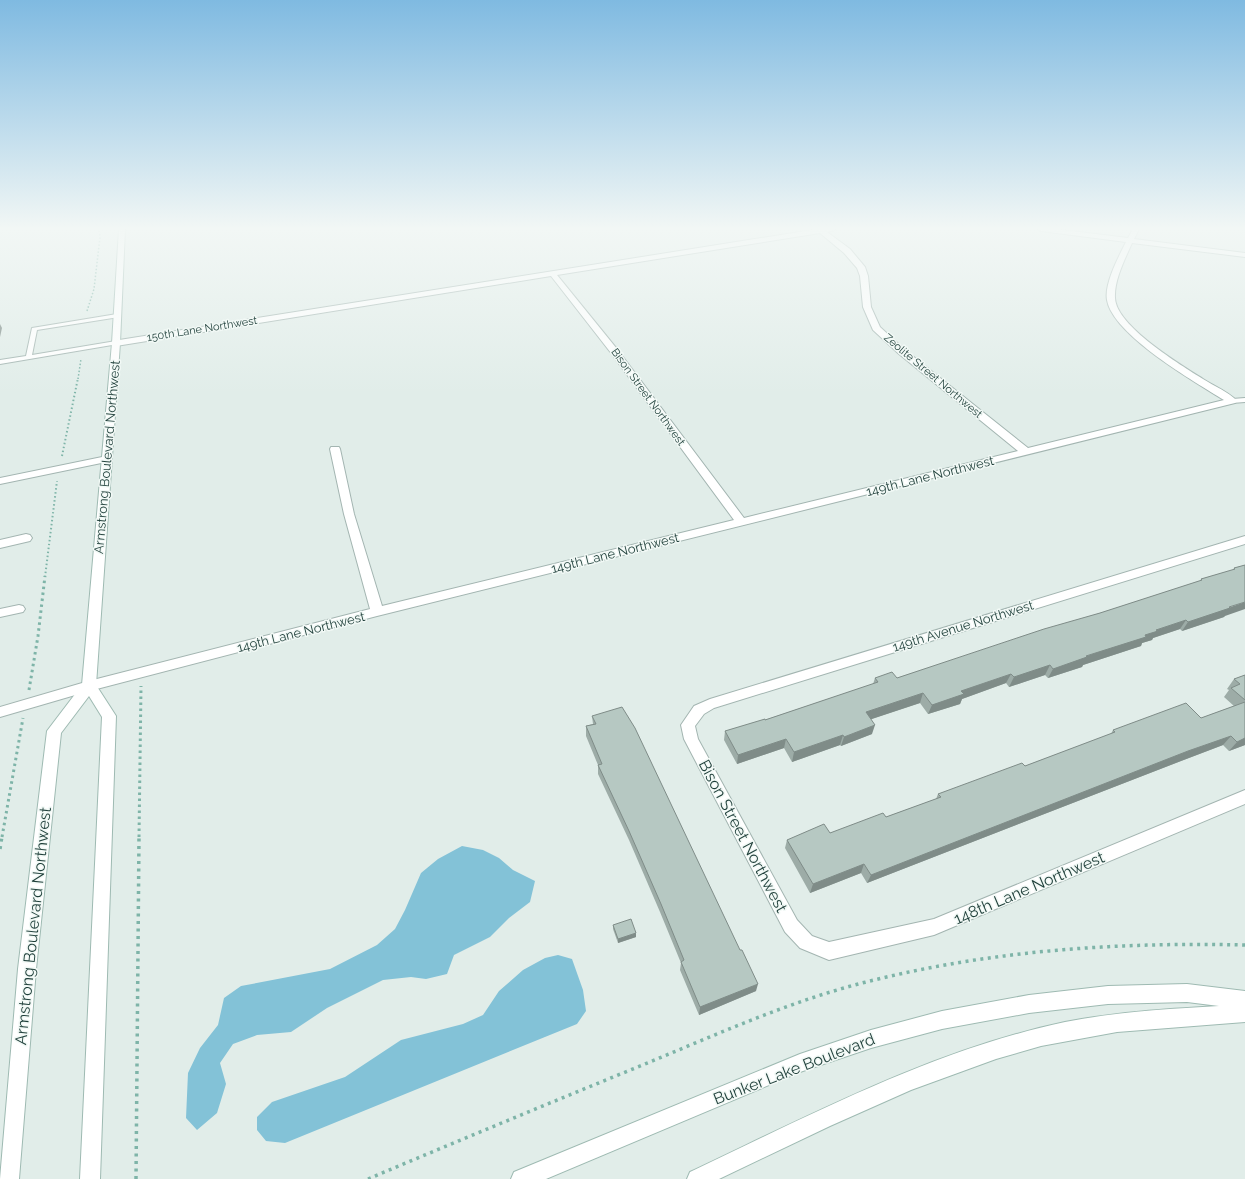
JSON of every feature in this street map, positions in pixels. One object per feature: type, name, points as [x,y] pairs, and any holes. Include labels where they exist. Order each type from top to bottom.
[{"type":"street","name":"Armstrong Boulevard Northwest","points":[[9,1179],[27,969],[54,731],[89,686],[116,343],[119,284]]},
{"type":"street","name":"150th Lane Northwest","points":[[116,343],[483,284]]},
{"type":"street","name":"Bison Street Northwest","points":[[561,284],[614,351],[741,522]]},
{"type":"street","name":"Zeolite Street Northwest","points":[[865,284],[867,307],[876,328],[902,352],[1026,452]]},
{"type":"street","points":[[1113,284],[1110,298],[1113,309],[1143,342],[1232,402]]},
{"type":"street","name":"149th Lane Northwest","points":[[0,712],[89,686],[377,612],[1232,402]]},
{"type":"street","points":[[335,449],[349,514],[377,612]]},
{"type":"street","points":[[0,481],[107,459]]},
{"type":"street","points":[[0,544],[26,538]]},
{"type":"street","name":"149th Avenue Northwest","points":[[688,725],[699,710],[710,704],[1245,540]]},
{"type":"street","points":[[0,613],[19,609]]},
{"type":"street","points":[[89,686],[109,716],[90,1179]]},
{"type":"street","name":"Bison Street Northwest","points":[[688,725],[691,739],[791,926],[806,942]]},
{"type":"street","name":"148th Lane Northwest","points":[[806,942],[829,951],[934,927],[1245,797]]},
{"type":"street","name":"Bunker Lake Boulevard","points":[[521,1179],[800,1063],[871,1039],[942,1020],[1028,1004],[1108,995],[1187,993],[1245,1000]]},
{"type":"street","points":[[697,1179],[898,1086],[963,1060],[1042,1037],[1118,1023],[1245,1013]]},
{"type":"lane","points":[[29,357],[34,329],[117,316]]},
{"type":"lane","points":[[0,362],[116,343]]},
{"type":"lane","points":[[1232,402],[1245,400]]},
{"type":"path","points":[[87,321],[86,314],[95,284]]},
{"type":"path","points":[[0,849],[38,636],[60,469],[76,395],[82,349]]},
{"type":"path","points":[[136,1179],[141,673]]},
{"type":"path","points":[[368,1179],[777,1010],[837,991],[924,969],[1023,952],[1150,944],[1245,946]]},
{"type":"water","points":[[462,846],[483,850],[499,858],[513,870],[535,881],[530,902],[509,918],[490,937],[454,955],[447,974],[426,979],[411,977],[383,980],[327,1008],[291,1032],[257,1035],[233,1044],[220,1063],[226,1084],[217,1113],[197,1130],[186,1118],[188,1073],[200,1048],[218,1025],[224,998],[241,986],[330,969],[377,945],[395,929],[421,873],[438,859]]},
{"type":"water","points":[[558,955],[572,959],[583,990],[586,1011],[577,1024],[285,1143],[266,1141],[257,1130],[257,1117],[272,1102],[345,1077],[401,1040],[463,1024],[483,1015],[499,991],[523,970],[545,958]]},
{"type":"building","points":[[1245,565],[1245,602],[1188,622],[1186,620],[1156,630],[1158,631],[1145,635],[1146,637],[1086,656],[1087,657],[1053,669],[1050,665],[1014,677],[1011,674],[961,691],[964,694],[932,705],[923,693],[866,712],[875,725],[844,737],[843,735],[794,752],[786,739],[738,755],[725,731],[765,720],[878,682],[875,678],[892,672],[897,678],[1044,629],[1100,613]]},
{"type":"building","points":[[1245,675],[1245,700],[1231,688],[1240,684],[1234,679]]},
{"type":"building","points":[[1245,702],[1245,738],[1237,742],[1231,736],[1188,751],[871,875],[864,864],[813,884],[787,840],[824,824],[830,833],[883,813],[886,817],[941,797],[938,794],[1022,763],[1025,766],[1115,732],[1113,730],[1186,703],[1201,718]]},
{"type":"building","points":[[622,707],[635,728],[740,950],[742,950],[758,984],[700,1007],[681,962],[684,960],[661,904],[598,765],[602,764],[586,726],[596,724],[592,716]]},
{"type":"building","points":[[631,919],[636,933],[618,939],[613,925]]}]
